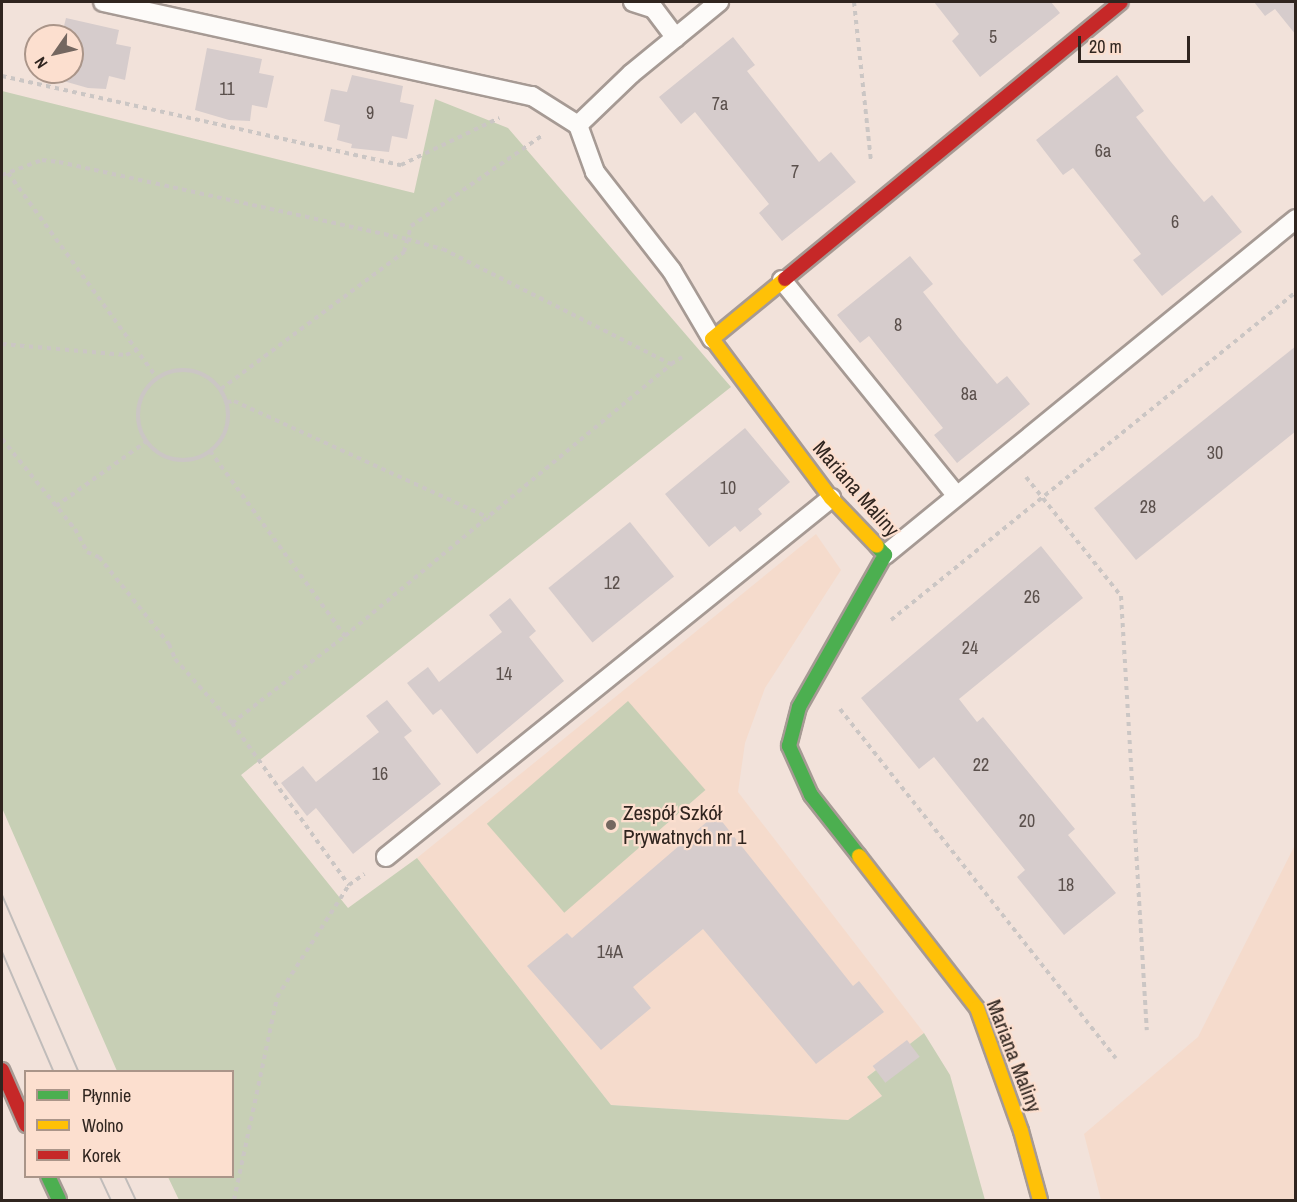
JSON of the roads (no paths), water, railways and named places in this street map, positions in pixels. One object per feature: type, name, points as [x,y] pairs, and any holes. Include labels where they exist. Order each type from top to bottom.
[{"type":"street","points":[[712,339],[1121,2]]},
{"type":"street","name":"Mariana Maliny","points":[[712,339],[831,498],[885,555],[799,706],[789,746],[811,795],[977,1008],[1021,1131],[1040,1200]]},
{"type":"street","points":[[2,1070],[24,1120]]},
{"type":"street","points":[[49,1178],[59,1200]]},
{"type":"lane","points":[[104,2],[505,88],[532,96],[578,125],[595,172],[672,271],[712,339]]},
{"type":"lane","points":[[633,2],[654,9],[676,38]]},
{"type":"lane","points":[[578,125],[719,2]]},
{"type":"lane","points":[[885,555],[1296,219]]},
{"type":"lane","points":[[782,280],[956,495]]},
{"type":"lane","points":[[386,857],[831,498]]},
{"type":"tram line","points":[[2,894],[78,1070]]},
{"type":"tram line","points":[[2,951],[53,1070]]},
{"type":"tram line","points":[[101,1178],[111,1200]]},
{"type":"tram line","points":[[126,1178],[136,1200]]},
{"type":"place","name":"Zespół Szkół Prywatnych nr 1","points":[[611,825]]}]
